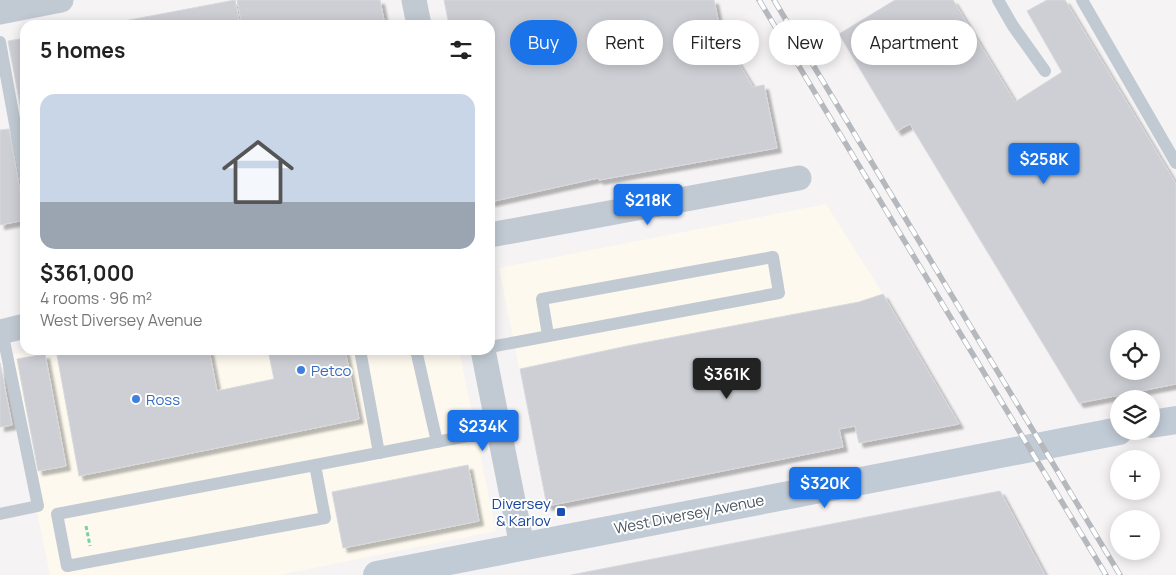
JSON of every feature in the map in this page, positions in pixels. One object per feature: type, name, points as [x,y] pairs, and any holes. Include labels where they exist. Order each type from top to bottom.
[{"type":"main road","points":[[1160,423],[1176,420]]},
{"type":"main road","name":"West Diversey Avenue","points":[[392,574],[522,546],[1110,433]]},
{"type":"street","points":[[0,12],[61,0]]},
{"type":"street","points":[[414,0],[418,20]]},
{"type":"street","points":[[495,234],[799,178]]},
{"type":"street","points":[[485,355],[522,546]]},
{"type":"lane","points":[[998,0],[1012,26],[1045,70]]},
{"type":"lane","points":[[1082,0],[1176,163]]},
{"type":"lane","points":[[0,42],[20,150]]},
{"type":"lane","points":[[495,346],[779,293],[772,257],[542,299],[548,336]]},
{"type":"lane","points":[[0,514],[38,506],[9,330]]},
{"type":"lane","points":[[361,355],[380,453]]},
{"type":"lane","points":[[417,355],[436,442]]},
{"type":"lane","points":[[315,465],[325,518],[67,566],[57,514],[499,430]]},
{"type":"path","points":[[85,522],[91,553]]},
{"type":"shaded area","points":[[826,204],[883,294],[959,424],[859,443],[855,426],[840,429],[843,447],[547,506],[499,268]]},
{"type":"shaded area","points":[[20,353],[20,355],[460,355],[496,531],[279,575],[50,575],[5,356]]},
{"type":"building","points":[[235,0],[239,20],[129,20]]},
{"type":"building","points":[[237,0],[380,0],[384,20],[241,20]]},
{"type":"building","points":[[444,0],[714,0],[718,20],[673,20],[673,65],[740,65],[753,87],[764,85],[777,148],[599,180],[598,178],[495,201],[495,20],[448,20]]},
{"type":"building","points":[[895,0],[953,0],[965,20],[862,20]]},
{"type":"building","points":[[1047,0],[1065,0],[1176,184],[1176,384],[1145,390],[1110,390],[1110,397],[1079,403],[910,124],[897,131],[858,65],[977,65],[977,39],[1015,102],[1062,72],[1027,11]]},
{"type":"building","points":[[851,27],[851,54],[841,37],[841,33]]},
{"type":"building","points":[[20,39],[20,105],[8,41]]},
{"type":"building","points":[[9,129],[20,192],[20,221],[0,225],[0,130]]},
{"type":"building","points":[[883,294],[959,424],[859,443],[855,426],[839,429],[843,447],[547,506],[520,369],[627,346],[859,302]]},
{"type":"building","points":[[45,355],[66,466],[38,471],[17,359]]},
{"type":"building","points":[[57,355],[210,355],[217,391],[274,379],[269,355],[346,355],[359,419],[79,476]]},
{"type":"building","points":[[0,363],[12,425],[0,427]]},
{"type":"building","points":[[468,465],[479,521],[343,548],[332,492]]},
{"type":"building","points":[[1000,491],[1045,575],[571,575]]},
{"type":"railway","points":[[759,0],[1106,575]]},
{"type":"railway","points":[[774,0],[1120,575]]},
{"type":"place","name":"Petco","points":[[301,370]]},
{"type":"place","name":"Ross","points":[[136,399]]},
{"type":"place","name":"Diversey & Karlov","points":[[561,512]]}]
